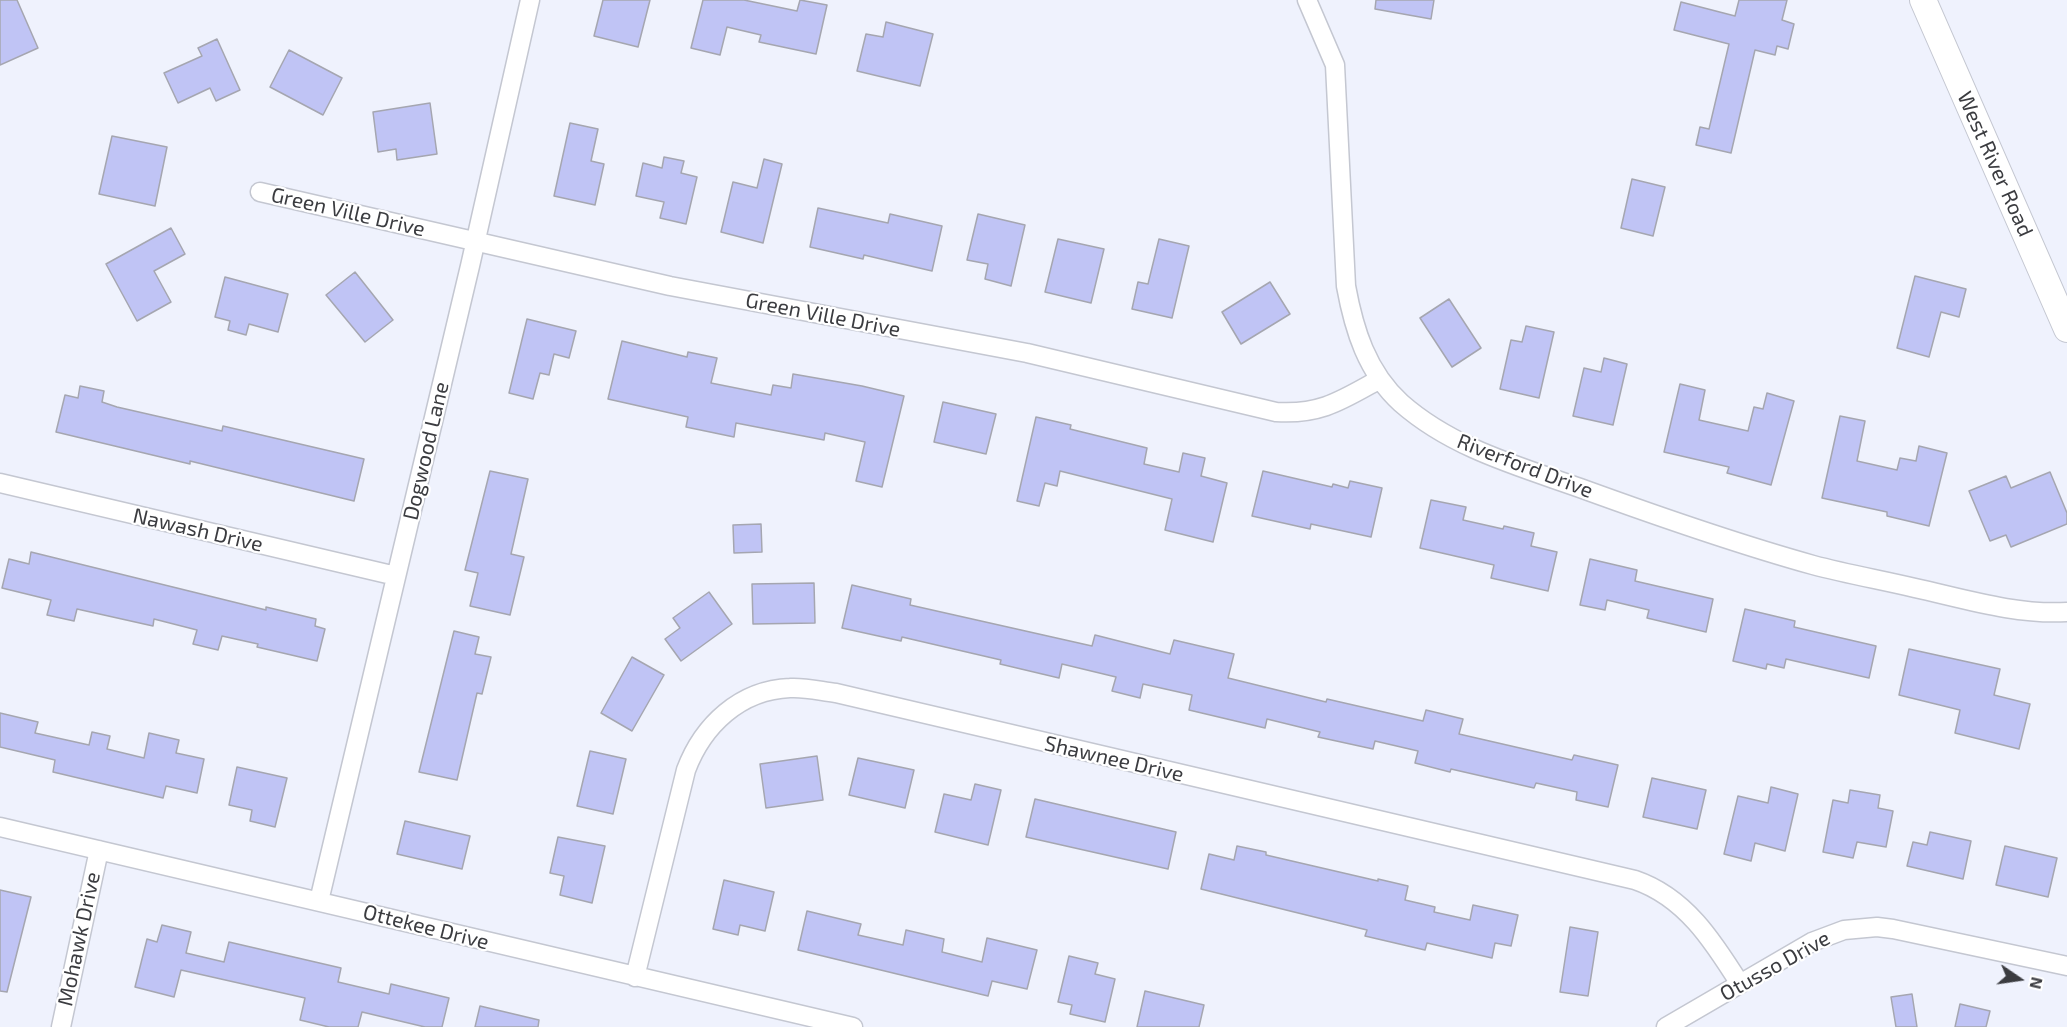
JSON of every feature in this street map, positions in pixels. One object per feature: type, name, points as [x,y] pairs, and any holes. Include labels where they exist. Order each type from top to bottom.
[{"type":"main road","name":"West River Road","points":[[1923,0],[2067,329]]},
{"type":"street","name":"Dogwood Lane","points":[[319,901],[530,0]]},
{"type":"street","name":"Riverford Drive","points":[[1307,0],[1335,65],[1346,286],[1352,319],[1363,350],[1380,379],[1400,402],[1425,422],[1452,439],[1497,459],[1715,535],[1815,565],[2001,607],[2043,614],[2067,612]]},
{"type":"street","name":"Green Ville Drive","points":[[260,192],[670,286],[1027,353],[1276,412],[1295,413],[1328,407],[1380,379]]},
{"type":"street","name":"Nawash Drive","points":[[0,483],[396,576]]},
{"type":"street","name":"Shawnee Drive","points":[[635,976],[692,753],[706,731],[724,713],[754,695],[788,687],[836,693],[1635,880],[1664,892],[1680,905],[1701,927],[1740,984]]},
{"type":"street","name":"Ottekee Drive","points":[[0,827],[853,1027]]},
{"type":"street","name":"Mohawk Drive","points":[[60,1027],[99,850]]},
{"type":"street","name":"Otusso Drive","points":[[1666,1027],[1820,939],[1844,930],[1893,929],[2067,966]]},
{"type":"building","points":[[0,0],[17,0],[38,48],[0,65]]},
{"type":"building","points":[[603,0],[650,0],[638,47],[594,36]]},
{"type":"building","points":[[703,0],[744,0],[797,11],[800,0],[827,5],[816,54],[759,42],[761,35],[727,27],[720,55],[691,48]]},
{"type":"building","points":[[1376,0],[1434,0],[1431,19],[1375,9]]},
{"type":"building","points":[[1739,0],[1787,0],[1782,20],[1794,24],[1788,49],[1777,46],[1775,55],[1755,50],[1731,153],[1696,145],[1700,127],[1709,129],[1729,44],[1674,30],[1681,2],[1735,16]]},
{"type":"building","points":[[886,22],[933,34],[920,86],[857,71],[866,34],[883,37]]},
{"type":"building","points":[[217,39],[240,90],[216,101],[210,88],[178,103],[164,73],[202,56],[198,48]]},
{"type":"building","points":[[289,50],[342,78],[323,115],[270,87]]},
{"type":"building","points":[[430,103],[437,154],[397,160],[396,149],[378,152],[373,112]]},
{"type":"building","points":[[570,123],[598,129],[591,161],[604,164],[595,205],[554,196]]},
{"type":"building","points":[[112,136],[167,147],[155,206],[99,194]]},
{"type":"building","points":[[664,157],[684,161],[681,173],[697,177],[686,224],[660,218],[664,202],[636,196],[643,163],[662,168]]},
{"type":"building","points":[[764,159],[782,164],[763,243],[721,232],[733,182],[757,188]]},
{"type":"building","points":[[1632,179],[1665,187],[1653,236],[1621,228]]},
{"type":"building","points":[[818,208],[888,223],[890,214],[942,226],[932,271],[864,255],[863,259],[810,247]]},
{"type":"building","points":[[978,214],[1025,225],[1011,286],[985,279],[988,264],[967,260]]},
{"type":"building","points":[[171,228],[185,254],[154,271],[171,302],[137,321],[106,264]]},
{"type":"building","points":[[1058,239],[1104,249],[1091,303],[1045,292]]},
{"type":"building","points":[[1159,239],[1189,246],[1172,318],[1132,309],[1138,282],[1148,284]]},
{"type":"building","points":[[355,272],[393,320],[365,342],[326,295]]},
{"type":"building","points":[[1915,276],[1966,289],[1959,317],[1941,312],[1929,357],[1897,348]]},
{"type":"building","points":[[225,277],[288,294],[278,332],[249,324],[246,335],[228,330],[230,321],[215,317]]},
{"type":"building","points":[[1270,282],[1290,314],[1241,344],[1222,312]]},
{"type":"building","points":[[1449,299],[1481,348],[1452,367],[1420,318]]},
{"type":"building","points":[[527,319],[576,331],[569,358],[554,354],[549,375],[540,373],[533,399],[509,393]]},
{"type":"building","points":[[1526,326],[1554,332],[1539,398],[1500,389],[1511,340],[1522,342]]},
{"type":"building","points":[[622,341],[687,357],[688,352],[717,358],[711,383],[771,395],[773,385],[791,388],[793,374],[904,396],[882,487],[856,481],[865,442],[825,433],[824,440],[736,423],[734,437],[686,427],[688,417],[608,399]]},
{"type":"building","points":[[1604,358],[1627,364],[1613,425],[1573,416],[1584,368],[1601,372]]},
{"type":"building","points":[[1680,384],[1705,390],[1699,420],[1748,431],[1754,407],[1763,409],[1767,393],[1794,401],[1771,485],[1727,473],[1729,467],[1664,452]]},
{"type":"building","points":[[80,386],[104,391],[102,402],[117,407],[222,431],[223,426],[364,459],[354,501],[190,461],[190,464],[56,432],[65,395],[78,398]]},
{"type":"building","points":[[943,402],[996,414],[986,454],[934,442]]},
{"type":"building","points":[[1840,416],[1865,421],[1857,461],[1897,470],[1900,458],[1916,461],[1919,446],[1947,453],[1929,526],[1887,516],[1887,512],[1822,498]]},
{"type":"building","points":[[1036,417],[1071,425],[1070,429],[1147,448],[1144,464],[1179,472],[1183,453],[1205,458],[1201,476],[1227,483],[1213,542],[1165,530],[1172,499],[1060,471],[1057,486],[1045,483],[1039,506],[1017,501]]},
{"type":"building","points":[[490,471],[528,479],[511,554],[524,557],[510,615],[470,606],[478,573],[465,570]]},
{"type":"building","points":[[1263,471],[1332,487],[1333,484],[1348,488],[1350,481],[1382,488],[1371,537],[1311,524],[1310,529],[1252,516]]},
{"type":"building","points":[[2050,472],[2067,513],[2067,524],[2011,547],[2006,535],[1990,541],[1969,491],[2006,476],[2011,488]]},
{"type":"building","points":[[1431,500],[1466,507],[1463,520],[1534,533],[1531,546],[1557,552],[1548,591],[1491,578],[1494,565],[1420,548]]},
{"type":"building","points":[[761,524],[762,552],[734,553],[733,525]]},
{"type":"building","points":[[31,552],[266,610],[266,607],[316,619],[315,626],[325,629],[317,661],[222,636],[218,650],[193,644],[197,630],[154,619],[153,626],[77,609],[74,621],[47,615],[51,600],[2,588],[9,559],[29,564]]},
{"type":"building","points":[[1590,559],[1637,570],[1635,581],[1713,599],[1706,632],[1647,618],[1649,610],[1607,600],[1605,610],[1580,605]]},
{"type":"building","points":[[814,583],[815,623],[753,624],[752,584]]},
{"type":"building","points":[[852,585],[911,599],[910,605],[1092,646],[1095,635],[1170,654],[1174,640],[1234,654],[1228,678],[1326,702],[1327,699],[1423,721],[1426,710],[1463,719],[1459,734],[1572,760],[1574,755],[1618,765],[1608,807],[1576,800],[1577,792],[1536,783],[1534,788],[1415,763],[1418,751],[1375,741],[1373,749],[1318,737],[1320,732],[1267,719],[1265,728],[1189,710],[1192,695],[1143,684],[1140,698],[1112,691],[1116,677],[1062,664],[1059,678],[1000,664],[1001,660],[902,637],[901,641],[842,628]]},
{"type":"building","points":[[709,592],[732,624],[681,661],[665,639],[680,628],[673,618]]},
{"type":"building","points":[[1745,609],[1795,621],[1794,627],[1876,646],[1869,678],[1786,659],[1784,668],[1767,664],[1766,669],[1733,661]]},
{"type":"building","points":[[454,631],[479,637],[475,654],[491,657],[482,694],[477,693],[457,780],[419,772]]},
{"type":"building","points":[[1909,649],[2000,669],[1994,695],[2030,704],[2019,749],[1955,733],[1960,710],[1899,695]]},
{"type":"building","points":[[632,657],[664,675],[632,731],[601,713]]},
{"type":"building","points":[[0,713],[38,722],[35,733],[89,745],[92,732],[110,736],[107,749],[144,758],[149,733],[179,740],[176,753],[204,759],[197,793],[166,786],[163,798],[53,772],[55,760],[0,747]]},
{"type":"building","points":[[590,751],[626,759],[613,814],[577,806]]},
{"type":"building","points":[[817,756],[823,800],[766,808],[760,764]]},
{"type":"building","points":[[858,758],[914,770],[905,808],[849,795]]},
{"type":"building","points":[[237,767],[287,778],[275,827],[250,821],[252,810],[229,805]]},
{"type":"building","points":[[1652,778],[1706,790],[1697,829],[1643,817]]},
{"type":"building","points":[[975,784],[1001,790],[988,845],[935,832],[944,794],[971,800]]},
{"type":"building","points":[[1771,787],[1798,794],[1785,851],[1755,843],[1751,861],[1724,854],[1738,796],[1768,803]]},
{"type":"building","points":[[1850,790],[1880,795],[1878,808],[1893,811],[1886,847],[1857,842],[1853,858],[1823,852],[1833,800],[1848,803]]},
{"type":"building","points":[[1035,799],[1176,832],[1168,869],[1026,837]]},
{"type":"building","points":[[405,821],[470,836],[462,869],[397,854]]},
{"type":"building","points":[[1930,832],[1971,841],[1963,879],[1907,866],[1913,842],[1927,845]]},
{"type":"building","points":[[558,837],[605,846],[592,903],[560,895],[564,876],[550,873]]},
{"type":"building","points":[[1237,846],[1266,852],[1266,855],[1408,886],[1405,900],[1435,907],[1434,912],[1470,920],[1473,905],[1518,915],[1511,946],[1495,943],[1492,958],[1427,943],[1425,950],[1365,936],[1367,930],[1201,889],[1209,854],[1234,860]]},
{"type":"building","points":[[2005,846],[2057,858],[2048,897],[1996,885]]},
{"type":"building","points":[[724,880],[774,892],[765,931],[740,925],[738,935],[713,929]]},
{"type":"building","points":[[0,890],[31,897],[7,992],[0,991]]},
{"type":"building","points":[[807,911],[861,924],[858,935],[903,945],[906,930],[944,939],[942,952],[982,962],[987,938],[1037,950],[1027,989],[992,981],[988,996],[798,950]]},
{"type":"building","points":[[162,925],[191,932],[186,953],[224,962],[229,942],[341,968],[338,982],[389,994],[391,984],[449,998],[442,1027],[425,1027],[362,1012],[358,1027],[329,1027],[300,1020],[305,998],[181,970],[174,997],[135,987],[147,939],[157,942]]},
{"type":"building","points":[[1570,927],[1598,932],[1588,996],[1560,992]]},
{"type":"building","points":[[1069,956],[1098,963],[1095,974],[1115,979],[1105,1022],[1070,1014],[1072,1005],[1058,1002]]},
{"type":"building","points":[[1145,991],[1204,1005],[1199,1027],[1137,1027]]},
{"type":"building","points":[[1912,994],[1917,1027],[1896,1027],[1891,997]]},
{"type":"building","points":[[1960,1004],[1990,1011],[1986,1027],[1955,1027]]},
{"type":"building","points":[[480,1006],[539,1020],[538,1027],[475,1027]]}]
